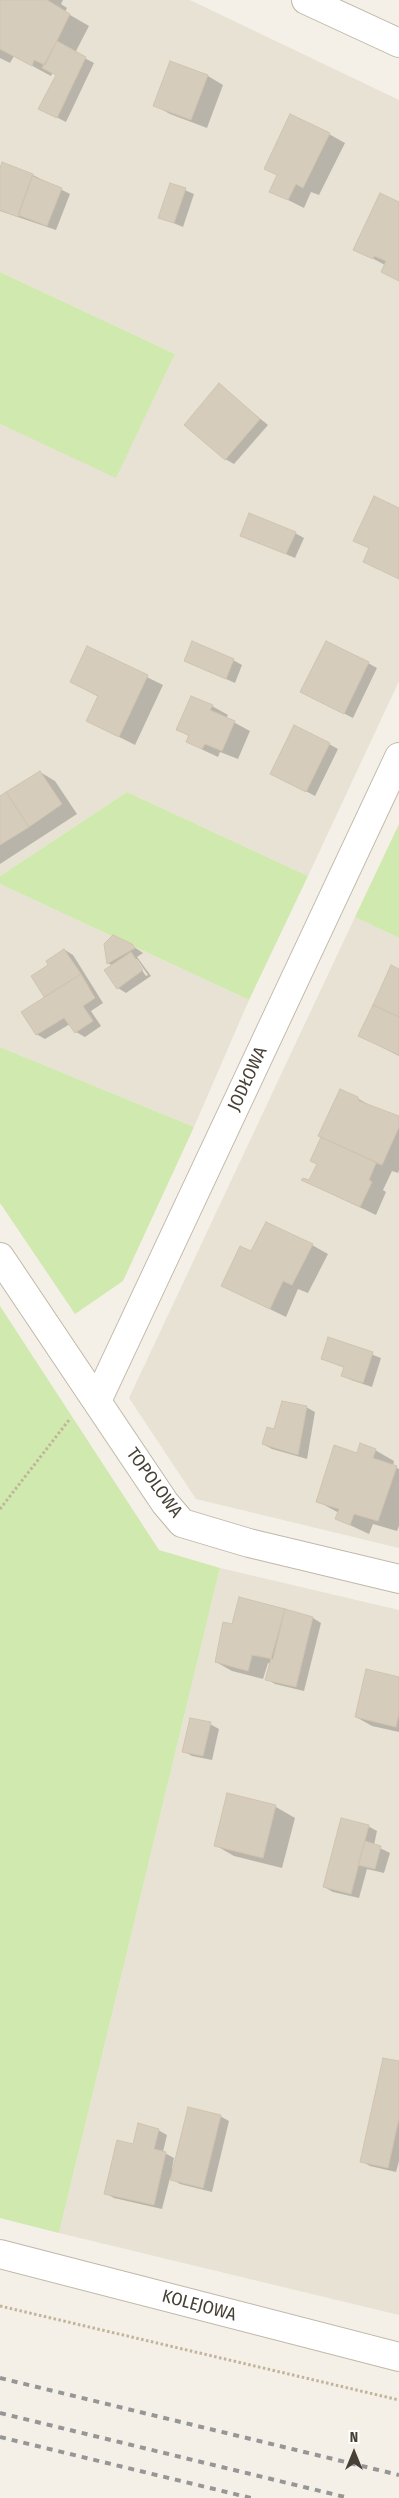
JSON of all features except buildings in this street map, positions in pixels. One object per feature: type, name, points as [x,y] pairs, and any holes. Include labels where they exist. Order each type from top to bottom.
[{"type":"street","points":[[306,0],[399,43]]},
{"type":"street","name":"JODŁOWA","points":[[97,1401],[399,757]]},
{"type":"street","name":"TOPOLOWA","points":[[0,1257],[165,1504],[182,1523],[249,1543],[399,1579]]},
{"type":"street","name":"KOLEJOWA","points":[[0,2254],[399,2357]]},
{"type":"path","points":[[0,1509],[71,1417]]},
{"type":"path","points":[[0,2306],[399,2400]]},
{"type":"shaded area","points":[[0,0],[190,0],[399,100],[399,681],[308,876],[127,792],[0,876],[0,424],[116,477],[175,354],[0,272]]},
{"type":"shaded area","points":[[0,884],[249,1000],[194,1127],[0,1047]]},
{"type":"shaded area","points":[[355,917],[399,938],[399,1548],[196,1499],[129,1398]]},
{"type":"shaded area","points":[[220,1568],[399,1610],[399,2315],[59,2233]]},
{"type":"green space","points":[[0,272],[175,354],[116,478],[0,424]]},
{"type":"green space","points":[[127,792],[308,876],[249,1000],[0,884],[0,876]]},
{"type":"green space","points":[[399,824],[399,938],[355,917]]},
{"type":"green space","points":[[0,1047],[194,1127],[123,1281],[75,1314],[0,1203]]},
{"type":"green space","points":[[0,1306],[159,1550],[220,1568],[59,2233],[0,2218]]},
{"type":"railway","points":[[0,2378],[399,2475]]},
{"type":"railway","points":[[0,2413],[349,2498]]},
{"type":"railway","points":[[0,2437],[251,2498]]}]
